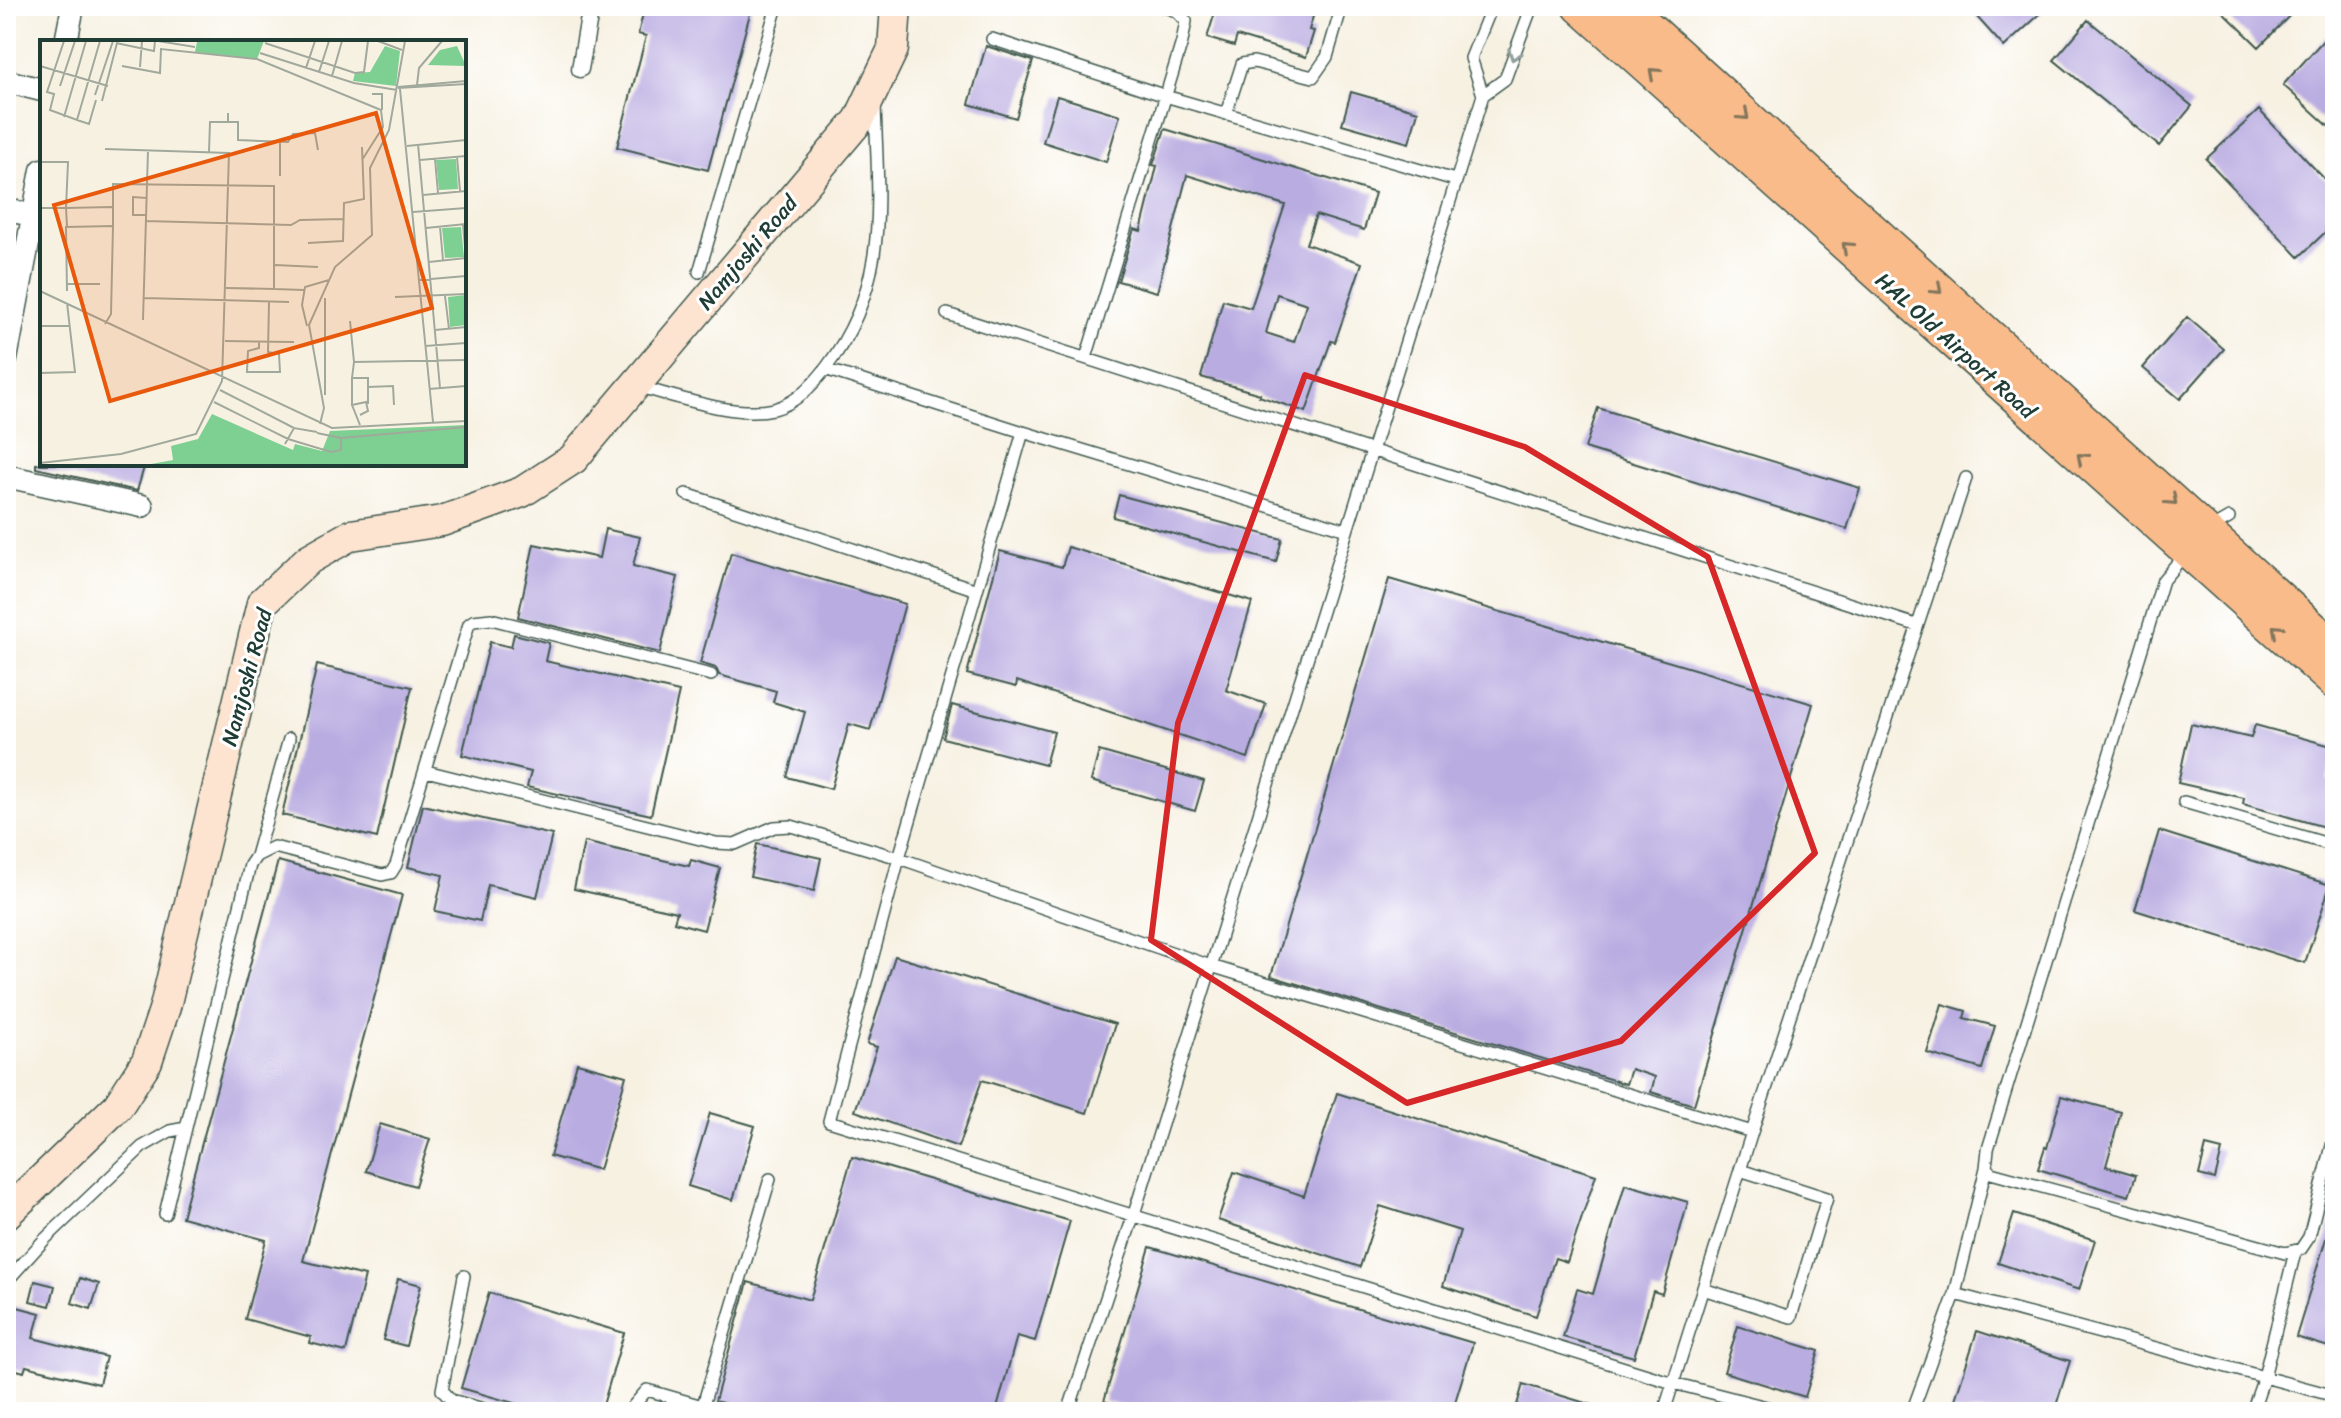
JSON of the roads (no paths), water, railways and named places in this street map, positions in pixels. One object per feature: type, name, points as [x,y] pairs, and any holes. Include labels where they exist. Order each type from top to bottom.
[{"type":"main road","name":"Namjoshi Road","points":[[6,1214],[118,1106],[147,1061],[165,1007],[262,603],[309,559],[351,535],[442,521],[522,492],[573,459],[859,120],[893,49],[896,6]]},
{"type":"main road","name":"HAL Old Airport Road","points":[[1580,6],[2035,416],[2208,533],[2335,682]]},
{"type":"main road","name":"HAL Old Airport Road","points":[[1624,6],[2335,649]]},
{"type":"street","points":[[66,40],[73,6]]},
{"type":"street","points":[[580,69],[591,6]]},
{"type":"street","points":[[6,81],[40,90]]},
{"type":"street","points":[[6,359],[40,180]]},
{"type":"street","points":[[6,210],[33,215]]},
{"type":"street","points":[[6,476],[142,506]]},
{"type":"lane","points":[[699,272],[777,6]]},
{"type":"lane","points":[[1086,358],[1167,96],[1186,21],[1176,11],[1162,6]]},
{"type":"lane","points":[[1226,114],[1242,64],[1254,62],[1313,77],[1327,57],[1342,6]]},
{"type":"lane","points":[[1483,95],[1471,58],[1492,6]]},
{"type":"lane","points":[[1068,1412],[1134,1214],[1483,95],[1505,79],[1532,6]]},
{"type":"lane","points":[[992,39],[1226,114],[1455,180]]},
{"type":"lane","points":[[632,386],[736,410],[773,409],[795,400],[814,383],[842,346],[872,271],[879,229],[875,89]]},
{"type":"lane","points":[[947,314],[1916,625]]},
{"type":"lane","points":[[825,369],[1347,530]]},
{"type":"lane","points":[[1023,432],[899,858],[829,1121],[1673,1383],[1786,1412]]},
{"type":"lane","points":[[1664,1412],[1752,1132],[1966,478]]},
{"type":"lane","points":[[686,494],[977,590]]},
{"type":"lane","points":[[1912,1412],[1955,1294],[1988,1149],[2163,580],[2208,533]]},
{"type":"lane","points":[[256,856],[274,847],[284,848],[382,875],[391,873],[426,771],[469,624],[477,619],[491,619],[711,675]]},
{"type":"lane","points":[[165,1214],[250,865],[256,856],[289,739]]},
{"type":"lane","points":[[426,771],[716,843],[735,844],[774,827],[791,826],[899,858],[1211,966],[1752,1132]]},
{"type":"lane","points":[[2184,802],[2335,846]]},
{"type":"lane","points":[[6,1282],[45,1239],[142,1147],[170,1131],[186,1128]]},
{"type":"lane","points":[[1986,1168],[1991,1173],[2285,1253],[2295,1252],[2306,1244],[2309,1237],[2335,1134]]},
{"type":"lane","points":[[1703,1289],[1791,1317],[1827,1198],[1740,1170]]},
{"type":"lane","points":[[703,1405],[770,1179]]},
{"type":"lane","points":[[2252,1412],[2264,1377],[2295,1252]]},
{"type":"lane","points":[[464,1276],[442,1390],[451,1400],[495,1412]]},
{"type":"lane","points":[[1955,1294],[2335,1396]]},
{"type":"lane","points":[[628,1412],[647,1390],[723,1412]]}]
